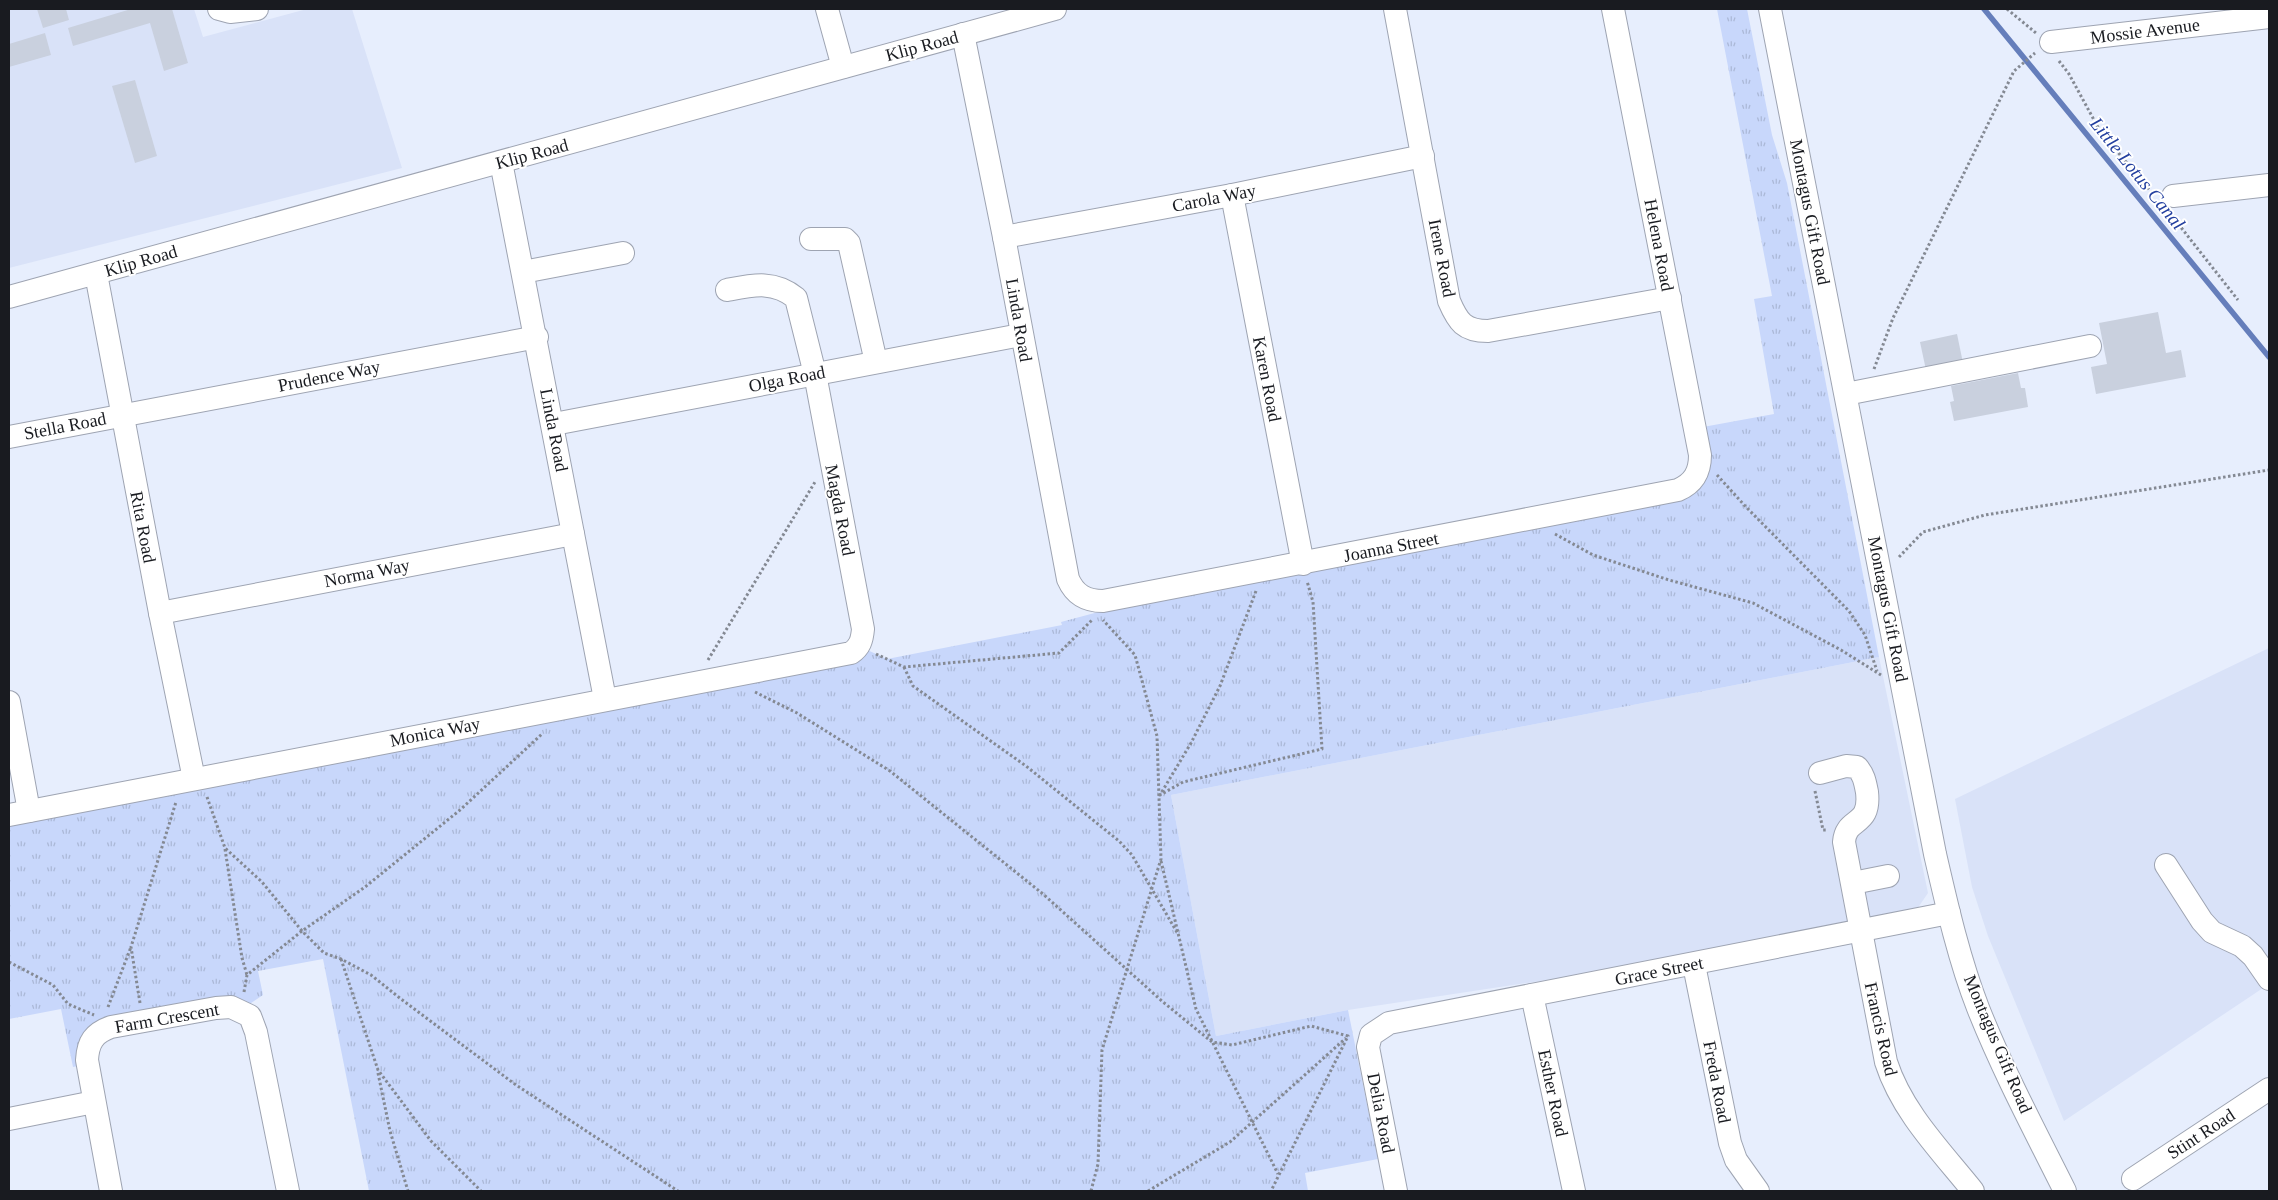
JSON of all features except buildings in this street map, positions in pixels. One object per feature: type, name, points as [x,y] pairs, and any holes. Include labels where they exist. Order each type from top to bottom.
[{"type":"street","points":[[219,9],[230,12],[257,9]]},
{"type":"street","points":[[827,9],[843,67]]},
{"type":"street","name":"Klip Road","points":[[9,297],[1054,9]]},
{"type":"street","name":"Irene Road","points":[[1395,9],[1449,301],[1455,315],[1464,326],[1476,331],[1488,331],[1670,298]]},
{"type":"street","name":"Helena Road","points":[[1614,9],[1700,455],[1700,466],[1693,480]]},
{"type":"street","name":"Montagus Gift Road","points":[[1770,9],[1856,392],[1935,854],[1949,913],[1979,1009],[2018,1096],[2065,1191]]},
{"type":"street","name":"Mossie Avenue","points":[[2046,47],[2269,17]]},
{"type":"street","name":"Linda Road","points":[[963,34],[1004,237],[1068,579],[1077,594],[1085,599]]},
{"type":"street","name":"Carola Way","points":[[1004,237],[1232,195],[1423,156]]},
{"type":"street","name":"Linda Road","points":[[501,162],[554,424],[605,699]]},
{"type":"street","points":[[2166,202],[2269,185]]},
{"type":"street","name":"Karen Road","points":[[1232,195],[1303,564]]},
{"type":"street","points":[[811,240],[845,239],[849,243],[876,362]]},
{"type":"street","points":[[524,272],[623,253]]},
{"type":"street","name":"Rita Road","points":[[96,274],[160,613],[194,779]]},
{"type":"street","name":"Magda Road","points":[[727,290],[757,284],[774,285],[787,290],[796,298],[815,374],[863,629],[862,639],[858,646]]},
{"type":"street","name":"Olga Road","points":[[554,424],[1021,335]]},
{"type":"street","name":"Prudence Way","points":[[122,416],[537,337]]},
{"type":"street","points":[[1856,392],[2090,346]]},
{"type":"street","name":"Stella Road","points":[[9,437],[122,416]]},
{"type":"street","name":"Joanna Street","points":[[1085,599],[1093,601],[1114,599],[1303,564],[1678,490],[1693,480]]},
{"type":"street","name":"Norma Way","points":[[160,613],[574,534]]},
{"type":"street","name":"Monica Way","points":[[19,813],[851,653],[858,646]]},
{"type":"street","points":[[9,702],[19,813]]},
{"type":"street","points":[[1820,773],[1846,766],[1857,767],[1865,778],[1868,802],[1866,812],[1849,828]]},
{"type":"street","name":"Francis Road","points":[[1849,828],[1844,842],[1886,1062],[1892,1082],[1902,1102],[1973,1191]]},
{"type":"street","points":[[2166,865],[2202,921],[2212,932],[2242,946],[2269,979]]},
{"type":"street","points":[[1853,883],[1888,876]]},
{"type":"street","name":"Grace Street","points":[[1371,1035],[1389,1023],[1694,965],[1949,913]]},
{"type":"street","name":"Freda Road","points":[[1694,965],[1730,1143],[1736,1160],[1758,1191]]},
{"type":"street","name":"Esther Road","points":[[1532,995],[1574,1191]]},
{"type":"street","name":"Farm Crescent","points":[[111,1191],[87,1060],[92,1038],[102,1025],[111,1027],[231,1007],[250,1016],[256,1032],[288,1191]]},
{"type":"street","name":"Delia Road","points":[[1371,1035],[1368,1047],[1396,1191]]},
{"type":"street","name":"Stint Road","points":[[2133,1179],[2269,1089]]},
{"type":"street","points":[[9,1119],[94,1102]]},
{"type":"path","points":[[2007,9],[2046,47],[2069,74],[2100,131],[2166,202],[2238,300]]},
{"type":"path","points":[[1856,392],[2014,72],[2046,47]]},
{"type":"path","points":[[1700,455],[1746,507],[1849,611],[1865,635],[1878,674]]},
{"type":"path","points":[[832,464],[825,466],[704,667],[716,678],[796,713],[890,771],[1043,894],[1126,969],[1212,1042],[1232,1045],[1311,1026],[1348,1036],[1371,1035]]},
{"type":"path","points":[[1899,557],[1922,532],[1985,515],[2269,470]]},
{"type":"path","points":[[1528,519],[1593,555],[1669,580],[1753,603],[1841,650],[1878,674],[1886,677]]},
{"type":"path","points":[[1160,795],[1183,782],[1322,749],[1312,602],[1303,564]]},
{"type":"path","points":[[1160,795],[1191,743],[1220,686],[1264,571]]},
{"type":"path","points":[[858,646],[904,667],[1059,653],[1098,614],[1135,655],[1158,736],[1161,859],[1196,1009],[1278,1174]]},
{"type":"path","points":[[904,667],[913,686],[1026,766],[1119,841],[1132,855],[1178,934]]},
{"type":"path","points":[[247,975],[302,931],[365,887],[453,816],[544,732]]},
{"type":"path","points":[[1820,773],[1812,779],[1823,830],[1849,828]]},
{"type":"path","points":[[9,962],[54,985],[68,1004],[102,1025],[132,947],[180,790],[194,779],[204,787],[225,848],[242,958],[247,975],[240,1010]]},
{"type":"path","points":[[225,848],[262,882],[302,931],[324,953],[341,959],[371,975],[516,1085],[678,1191]]},
{"type":"path","points":[[1091,1191],[1098,1164],[1102,1050],[1161,859]]},
{"type":"path","points":[[132,947],[143,1021]]},
{"type":"path","points":[[341,959],[378,1070],[390,1131],[408,1191]]},
{"type":"path","points":[[1148,1191],[1230,1142],[1348,1036]]},
{"type":"path","points":[[1271,1191],[1348,1036]]},
{"type":"path","points":[[378,1070],[431,1141],[480,1191]]},
{"type":"shaded area","points":[[9,9],[194,9],[203,37],[307,9],[352,9],[402,168],[9,268]]},
{"type":"shaded area","points":[[2269,648],[2269,984],[2064,1121],[1988,936],[1972,887],[1955,799]]},
{"type":"shaded area","points":[[1879,657],[1928,893],[1915,912],[1573,976],[1348,1010],[1216,1036],[1171,795]]},
{"type":"green space","points":[[1717,9],[1747,9],[1772,135],[1787,183],[1879,657],[1171,795],[1216,1036],[1348,1010],[1378,1159],[1305,1173],[1308,1191],[369,1191],[323,959],[258,971],[263,995],[248,1005],[105,1020],[78,1066],[73,1067],[61,1009],[9,1019],[9,821],[863,648],[887,659],[1062,625],[1061,622],[1102,611],[1679,499],[1703,427],[1774,414],[1754,299],[1772,296]]},
{"type":"waterway","name":"Little Lotus Canal","points":[[1984,9],[2269,357]]}]
